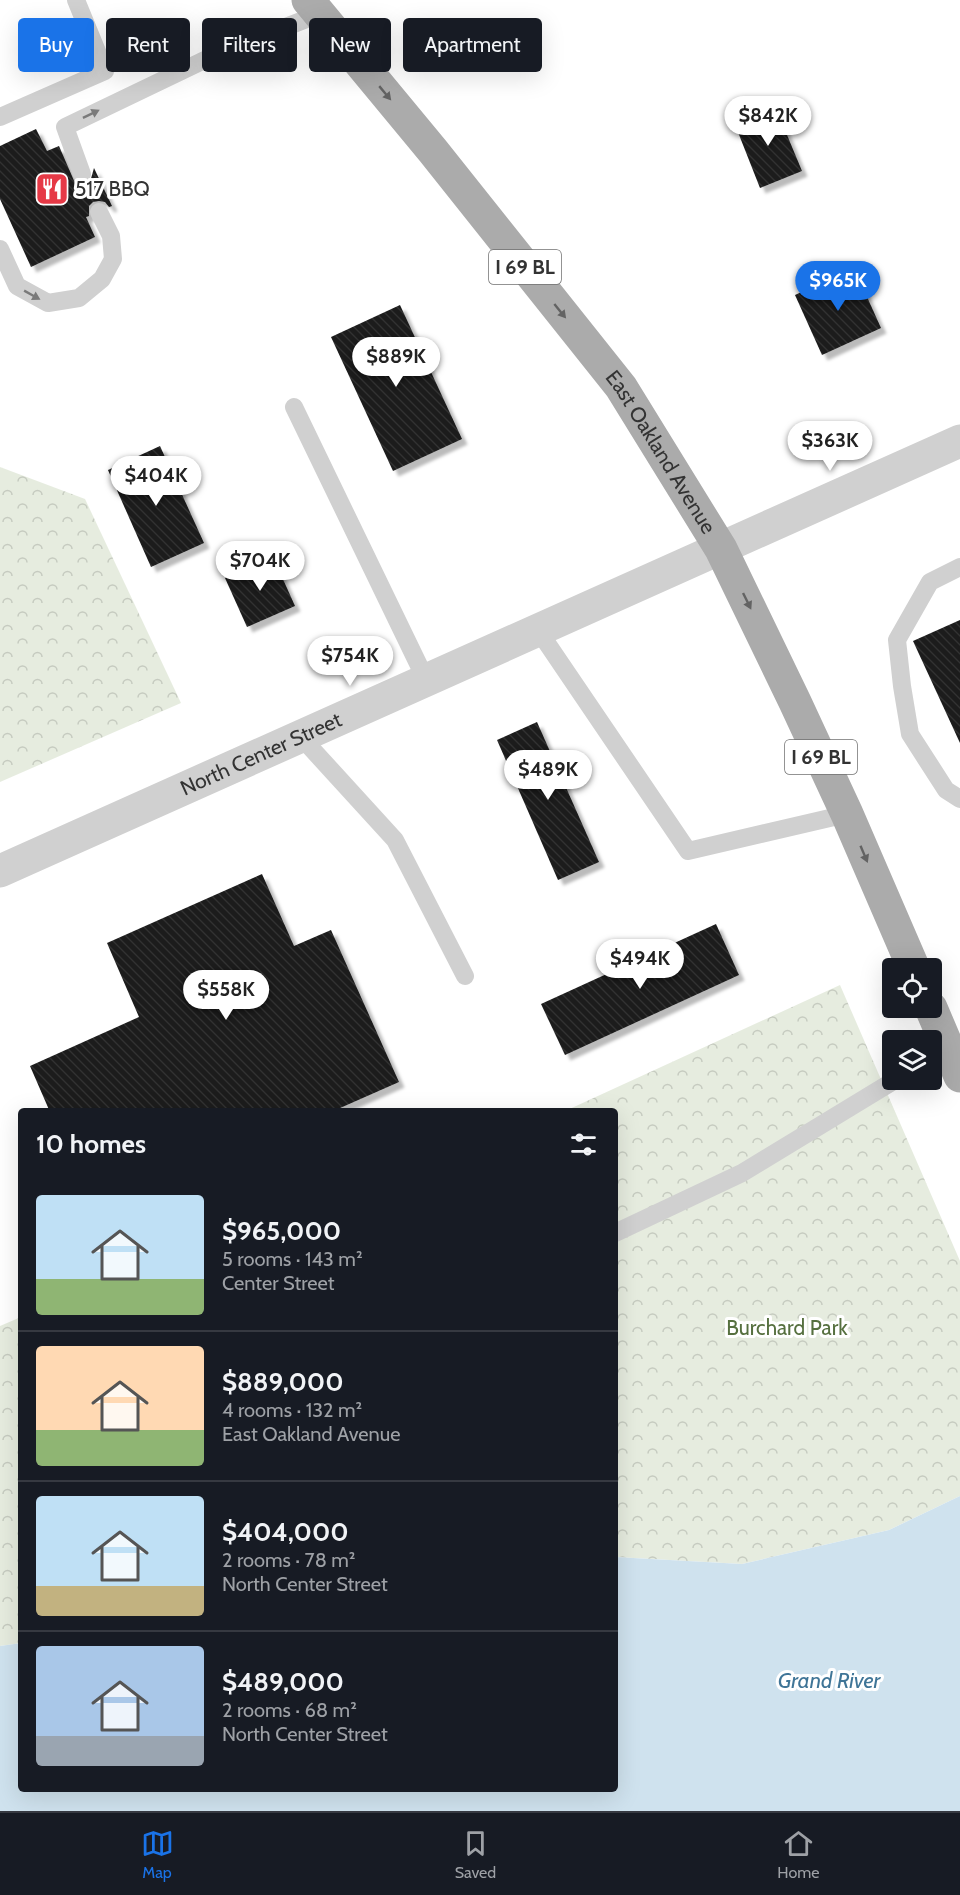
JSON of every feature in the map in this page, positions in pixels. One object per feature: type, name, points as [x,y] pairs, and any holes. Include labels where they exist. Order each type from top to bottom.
[{"type":"main road","name":"East Oakland Avenue","points":[[314,7],[433,151],[621,387],[721,549],[847,814],[909,958]]},
{"type":"main road","points":[[934,1018],[946,1060]]},
{"type":"street","name":"North Center Street","points":[[0,871],[960,441]]},
{"type":"lane","points":[[0,117],[105,71],[76,0]]},
{"type":"lane","points":[[82,174],[65,127],[314,7]]},
{"type":"lane","points":[[0,249],[17,286],[48,303],[79,298],[102,279],[113,259],[111,236],[99,212]]},
{"type":"lane","points":[[294,406],[426,680]]},
{"type":"lane","points":[[960,567],[930,582],[897,640],[910,734],[946,790],[960,799]]},
{"type":"lane","points":[[538,630],[688,851],[847,814]]},
{"type":"lane","points":[[301,737],[395,840],[465,976]]},
{"type":"lane","points":[[618,1232],[742,1173],[882,1088]]},
{"type":"green space","points":[[0,467],[85,499],[181,703],[0,782]]},
{"type":"green space","name":"Burchard Park","points":[[840,985],[882,1082],[882,1090],[886,1090],[960,1261],[960,1496],[889,1530],[742,1564],[618,1557],[618,1108],[572,1108]]},
{"type":"green space","points":[[18,1318],[18,1643],[0,1646],[0,1326]]},
{"type":"water","name":"Grand River","points":[[960,1496],[960,1811],[0,1811],[0,1646],[18,1643],[18,1792],[618,1792],[618,1557],[742,1564],[889,1530]]},
{"type":"building","points":[[775,106],[802,171],[760,188],[734,122]]},
{"type":"building","name":"517 BBQ","points":[[36,129],[47,151],[59,146],[75,183],[85,185],[90,182],[94,168],[112,206],[109,207],[105,202],[93,202],[89,206],[89,216],[86,217],[95,237],[31,267],[0,199],[0,146]]},
{"type":"building","points":[[854,268],[881,328],[822,355],[795,295]]},
{"type":"building","points":[[400,305],[462,439],[393,471],[331,337]]},
{"type":"building","points":[[160,446],[204,543],[151,567],[108,470]]},
{"type":"building","points":[[273,557],[295,606],[247,627],[225,578]]},
{"type":"building","points":[[960,620],[960,743],[913,641]]},
{"type":"building","points":[[537,722],[599,862],[558,880],[497,740]]},
{"type":"building","points":[[262,874],[294,946],[331,930],[399,1082],[340,1108],[48,1108],[30,1066],[139,1017],[107,943]]},
{"type":"building","points":[[716,924],[739,975],[565,1055],[541,1004]]},
{"type":"place","name":"517 BBQ","points":[[52,189]]}]
